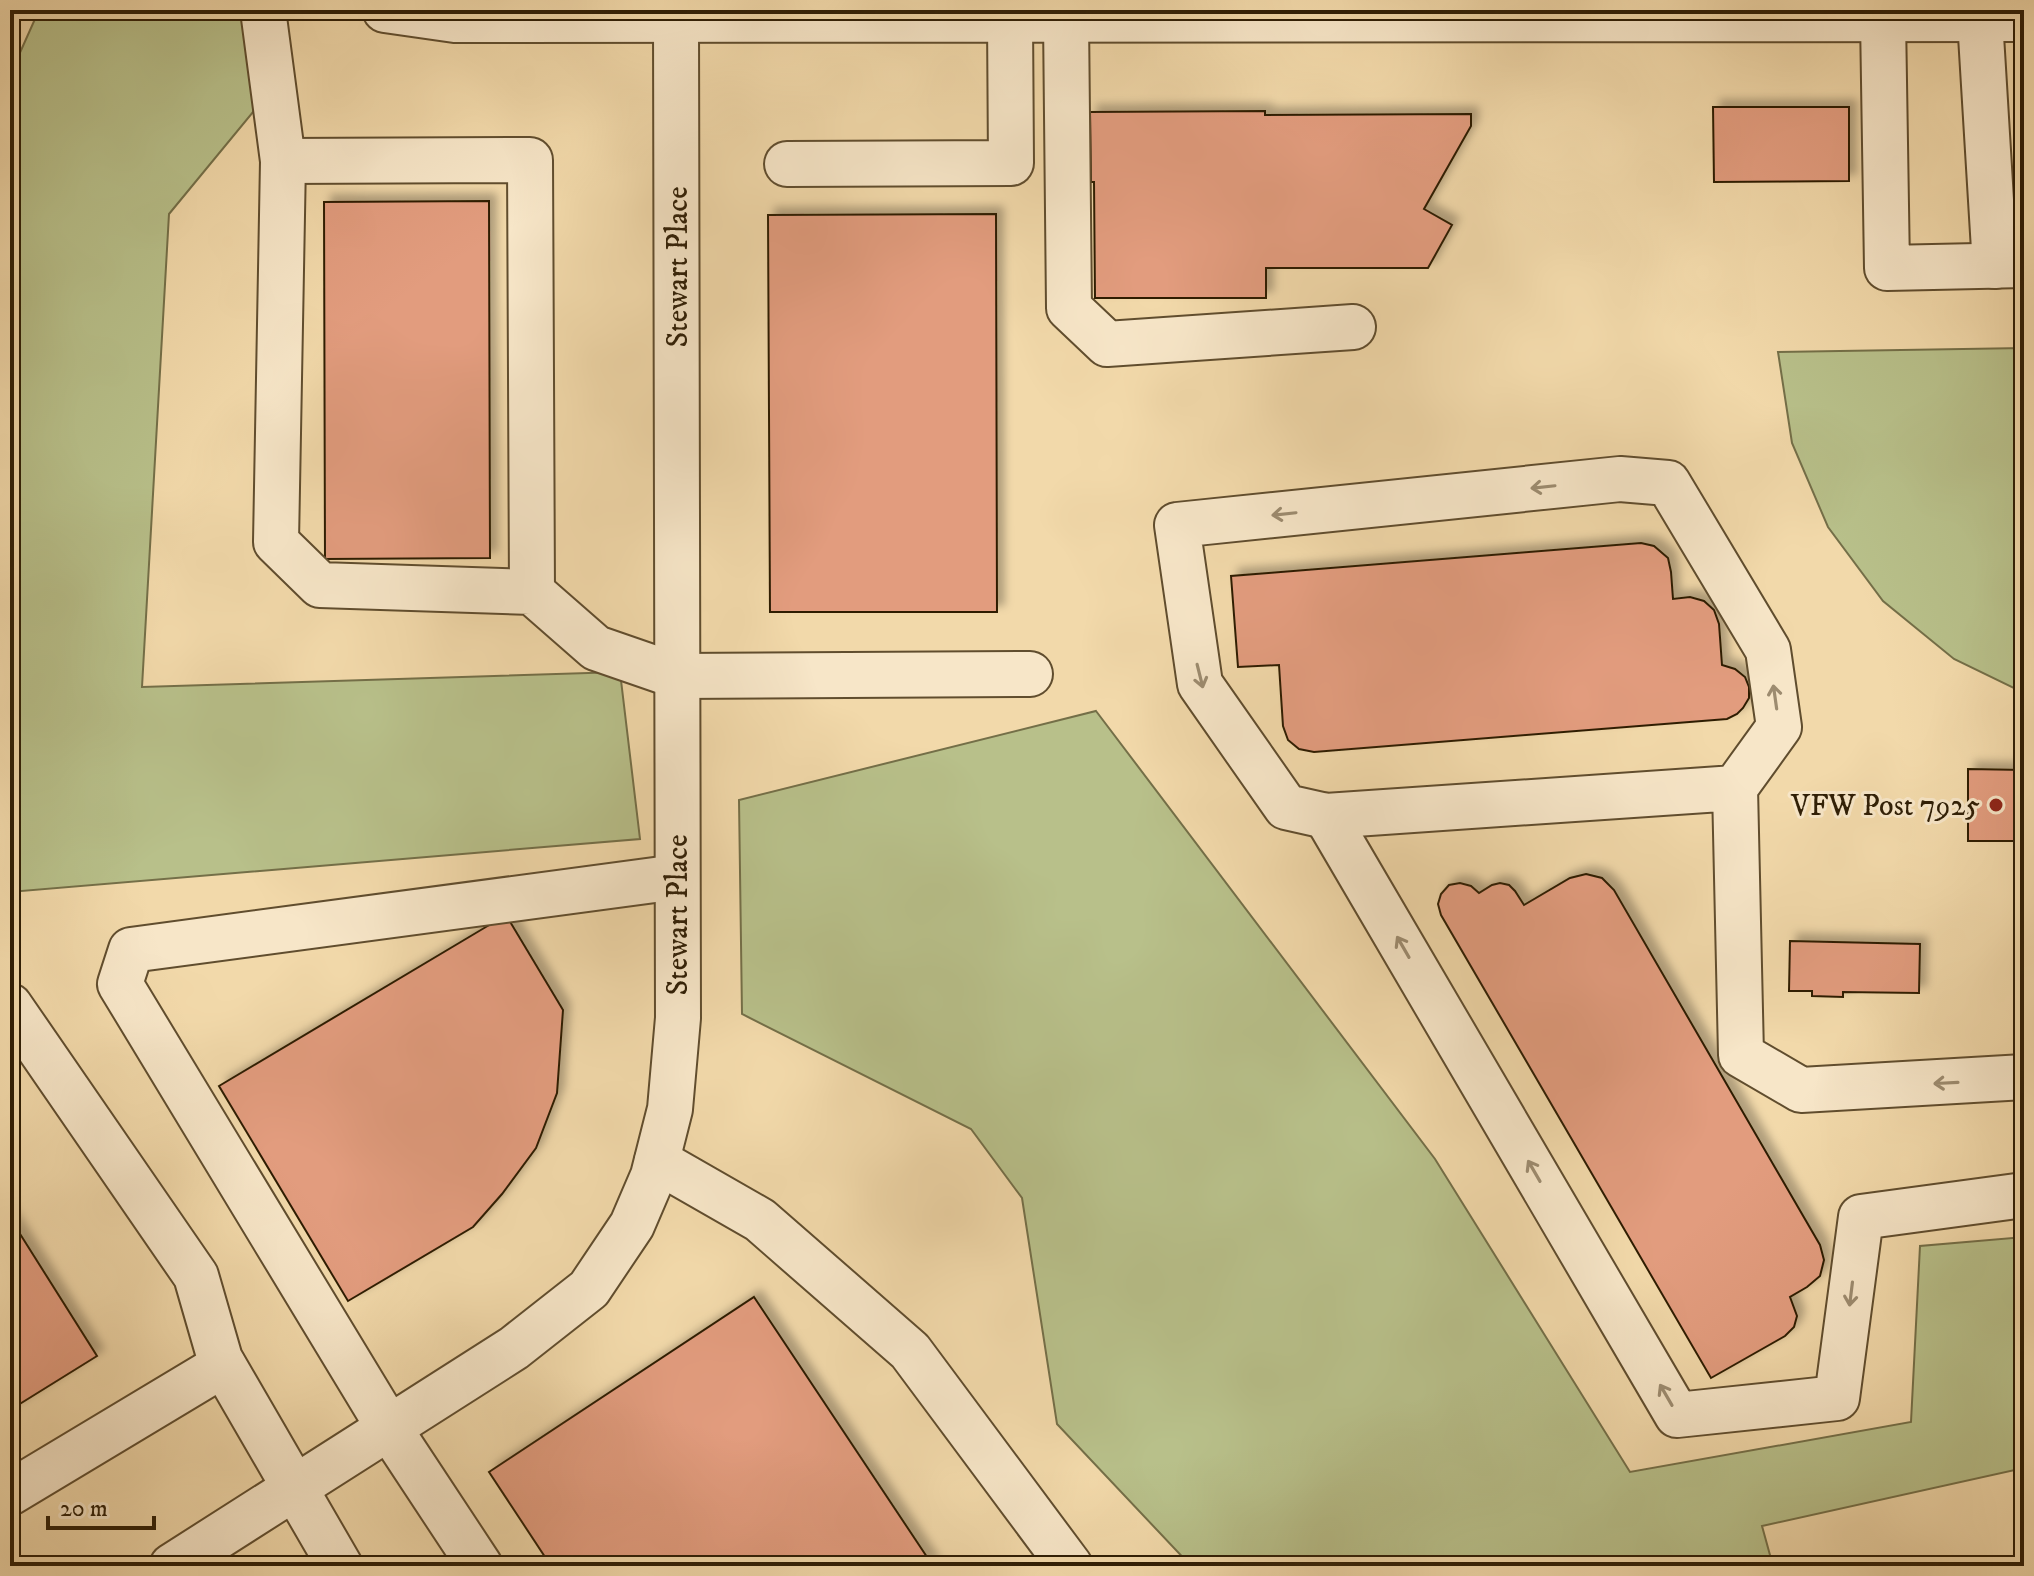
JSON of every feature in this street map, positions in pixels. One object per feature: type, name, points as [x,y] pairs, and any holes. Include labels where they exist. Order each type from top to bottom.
[{"type":"street","points":[[263,10],[283,161],[276,542],[320,585],[532,592],[596,648],[677,676],[1030,674]]},
{"type":"street","points":[[385,10],[455,20],[607,15],[1041,17],[1259,14],[1689,14],[2024,19]]},
{"type":"street","name":"Stewart Place","points":[[172,1566],[514,1348],[589,1289],[632,1225],[653,1176],[670,1109],[678,1018],[681,16]]},
{"type":"street","points":[[787,164],[1011,163],[1041,17]]},
{"type":"street","points":[[1041,17],[1069,308],[1107,344],[1353,327]]},
{"type":"street","points":[[1883,19],[1887,268],[2009,265],[1980,19]]},
{"type":"street","points":[[283,161],[530,160],[532,592]]},
{"type":"street","points":[[1735,788],[1326,816],[1286,807],[1200,684],[1177,525],[1620,479],[1668,483],[1768,650],[1779,727],[1735,788],[1741,1055],[1801,1090],[2024,1077]]},
{"type":"street","points":[[1326,816],[1677,1415],[1837,1398],[1861,1217],[2024,1195]]},
{"type":"street","points":[[480,1566],[389,1428],[120,984],[131,950],[677,877]]},
{"type":"street","points":[[10,1006],[196,1276],[223,1365],[340,1566]]},
{"type":"street","points":[[657,1161],[760,1220],[910,1351],[1070,1566]]},
{"type":"street","points":[[10,1493],[223,1365]]},
{"type":"green space","points":[[39,10],[241,10],[255,16],[258,106],[169,214],[142,687],[620,672],[640,839],[10,892],[10,75]]},
{"type":"green space","points":[[2024,348],[2024,693],[1954,659],[1883,601],[1828,527],[1792,443],[1778,352]]},
{"type":"green space","points":[[1096,711],[1435,1159],[1630,1472],[1911,1422],[1920,1246],[2024,1237],[2024,1468],[1762,1526],[1773,1566],[1191,1566],[1057,1424],[1022,1198],[971,1129],[742,1014],[739,800]]},
{"type":"building","points":[[1713,107],[1849,107],[1849,181],[1714,182]]},
{"type":"building","points":[[1265,111],[1265,115],[1471,114],[1471,126],[1424,209],[1452,225],[1428,268],[1266,268],[1266,298],[1095,298],[1090,112]]},
{"type":"building","points":[[489,201],[490,558],[325,559],[324,202]]},
{"type":"building","points":[[996,214],[997,612],[770,612],[768,215]]},
{"type":"building","points":[[1641,543],[1654,546],[1668,558],[1673,599],[1690,597],[1704,601],[1714,610],[1719,624],[1722,665],[1735,669],[1745,677],[1749,687],[1749,698],[1737,714],[1727,719],[1314,752],[1299,749],[1288,740],[1283,726],[1279,665],[1238,667],[1231,576]]},
{"type":"building","name":"VFW Post 7925","points":[[1968,769],[2024,770],[2024,841],[1968,841]]},
{"type":"building","points":[[1586,874],[1602,878],[1614,890],[1820,1245],[1824,1260],[1820,1276],[1790,1297],[1797,1316],[1794,1327],[1785,1336],[1711,1378],[1441,915],[1438,904],[1441,894],[1449,885],[1460,883],[1471,886],[1479,893],[1500,883],[1509,885],[1524,905],[1570,878]]},
{"type":"building","points":[[506,915],[563,1010],[557,1093],[536,1148],[473,1227],[348,1301],[219,1086]]},
{"type":"building","points":[[1790,941],[1920,944],[1919,993],[1843,992],[1843,997],[1812,996],[1812,991],[1789,991]]},
{"type":"building","points":[[10,1218],[97,1356],[10,1410]]},
{"type":"building","points":[[754,1297],[933,1566],[551,1566],[489,1472]]},
{"type":"place","name":"VFW Post 7925","points":[[1996,805]]}]
